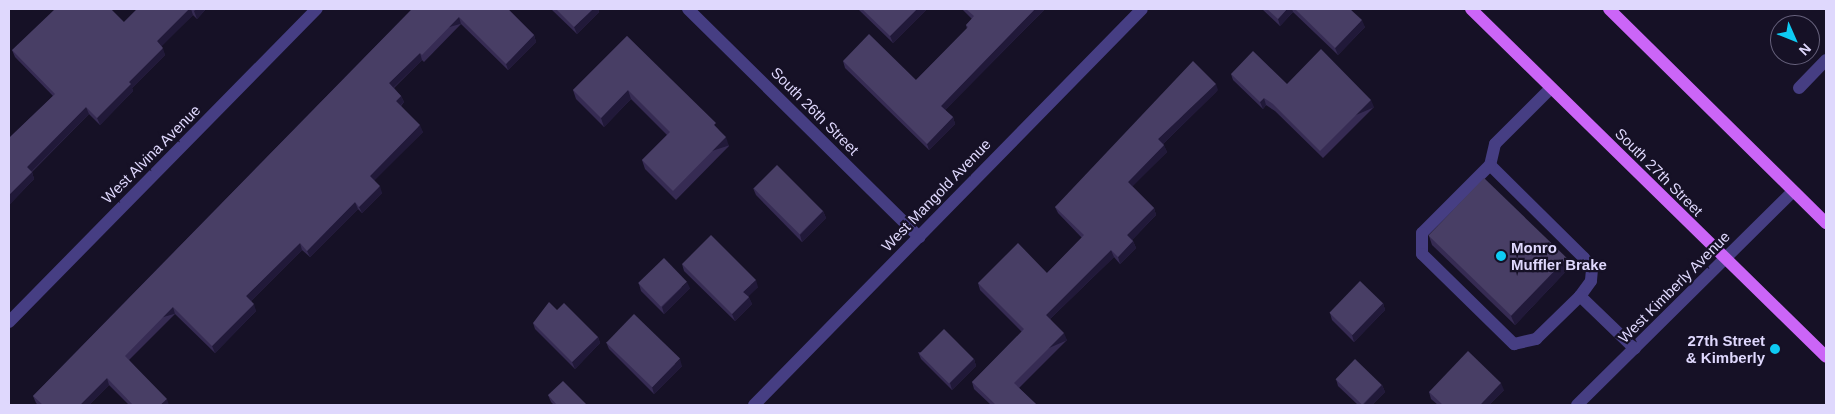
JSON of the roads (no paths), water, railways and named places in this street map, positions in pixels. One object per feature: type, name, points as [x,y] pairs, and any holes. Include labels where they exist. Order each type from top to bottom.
[{"type":"main road","name":"South 27th Street","points":[[1471,9],[1826,357]]},
{"type":"main road","points":[[1609,9],[1826,223]]},
{"type":"street","name":"West Alvina Avenue","points":[[9,322],[317,9]]},
{"type":"street","name":"South 26th Street","points":[[688,9],[918,237]]},
{"type":"street","name":"West Mangold Avenue","points":[[754,405],[1142,9]]},
{"type":"street","points":[[1799,88],[1826,60]]},
{"type":"street","points":[[1490,165],[1592,269],[1591,281],[1580,296],[1536,339],[1514,344],[1422,254],[1422,233],[1490,165],[1495,144],[1551,88]]},
{"type":"street","name":"West Kimberly Avenue","points":[[1577,405],[1636,349],[1793,191]]},
{"type":"street","points":[[1580,296],[1636,349]]},
{"type":"place","name":"Monro Muffler Brake","points":[[1501,256]]},
{"type":"place","name":"27th Street & Kimberly","points":[[1775,349]]}]
